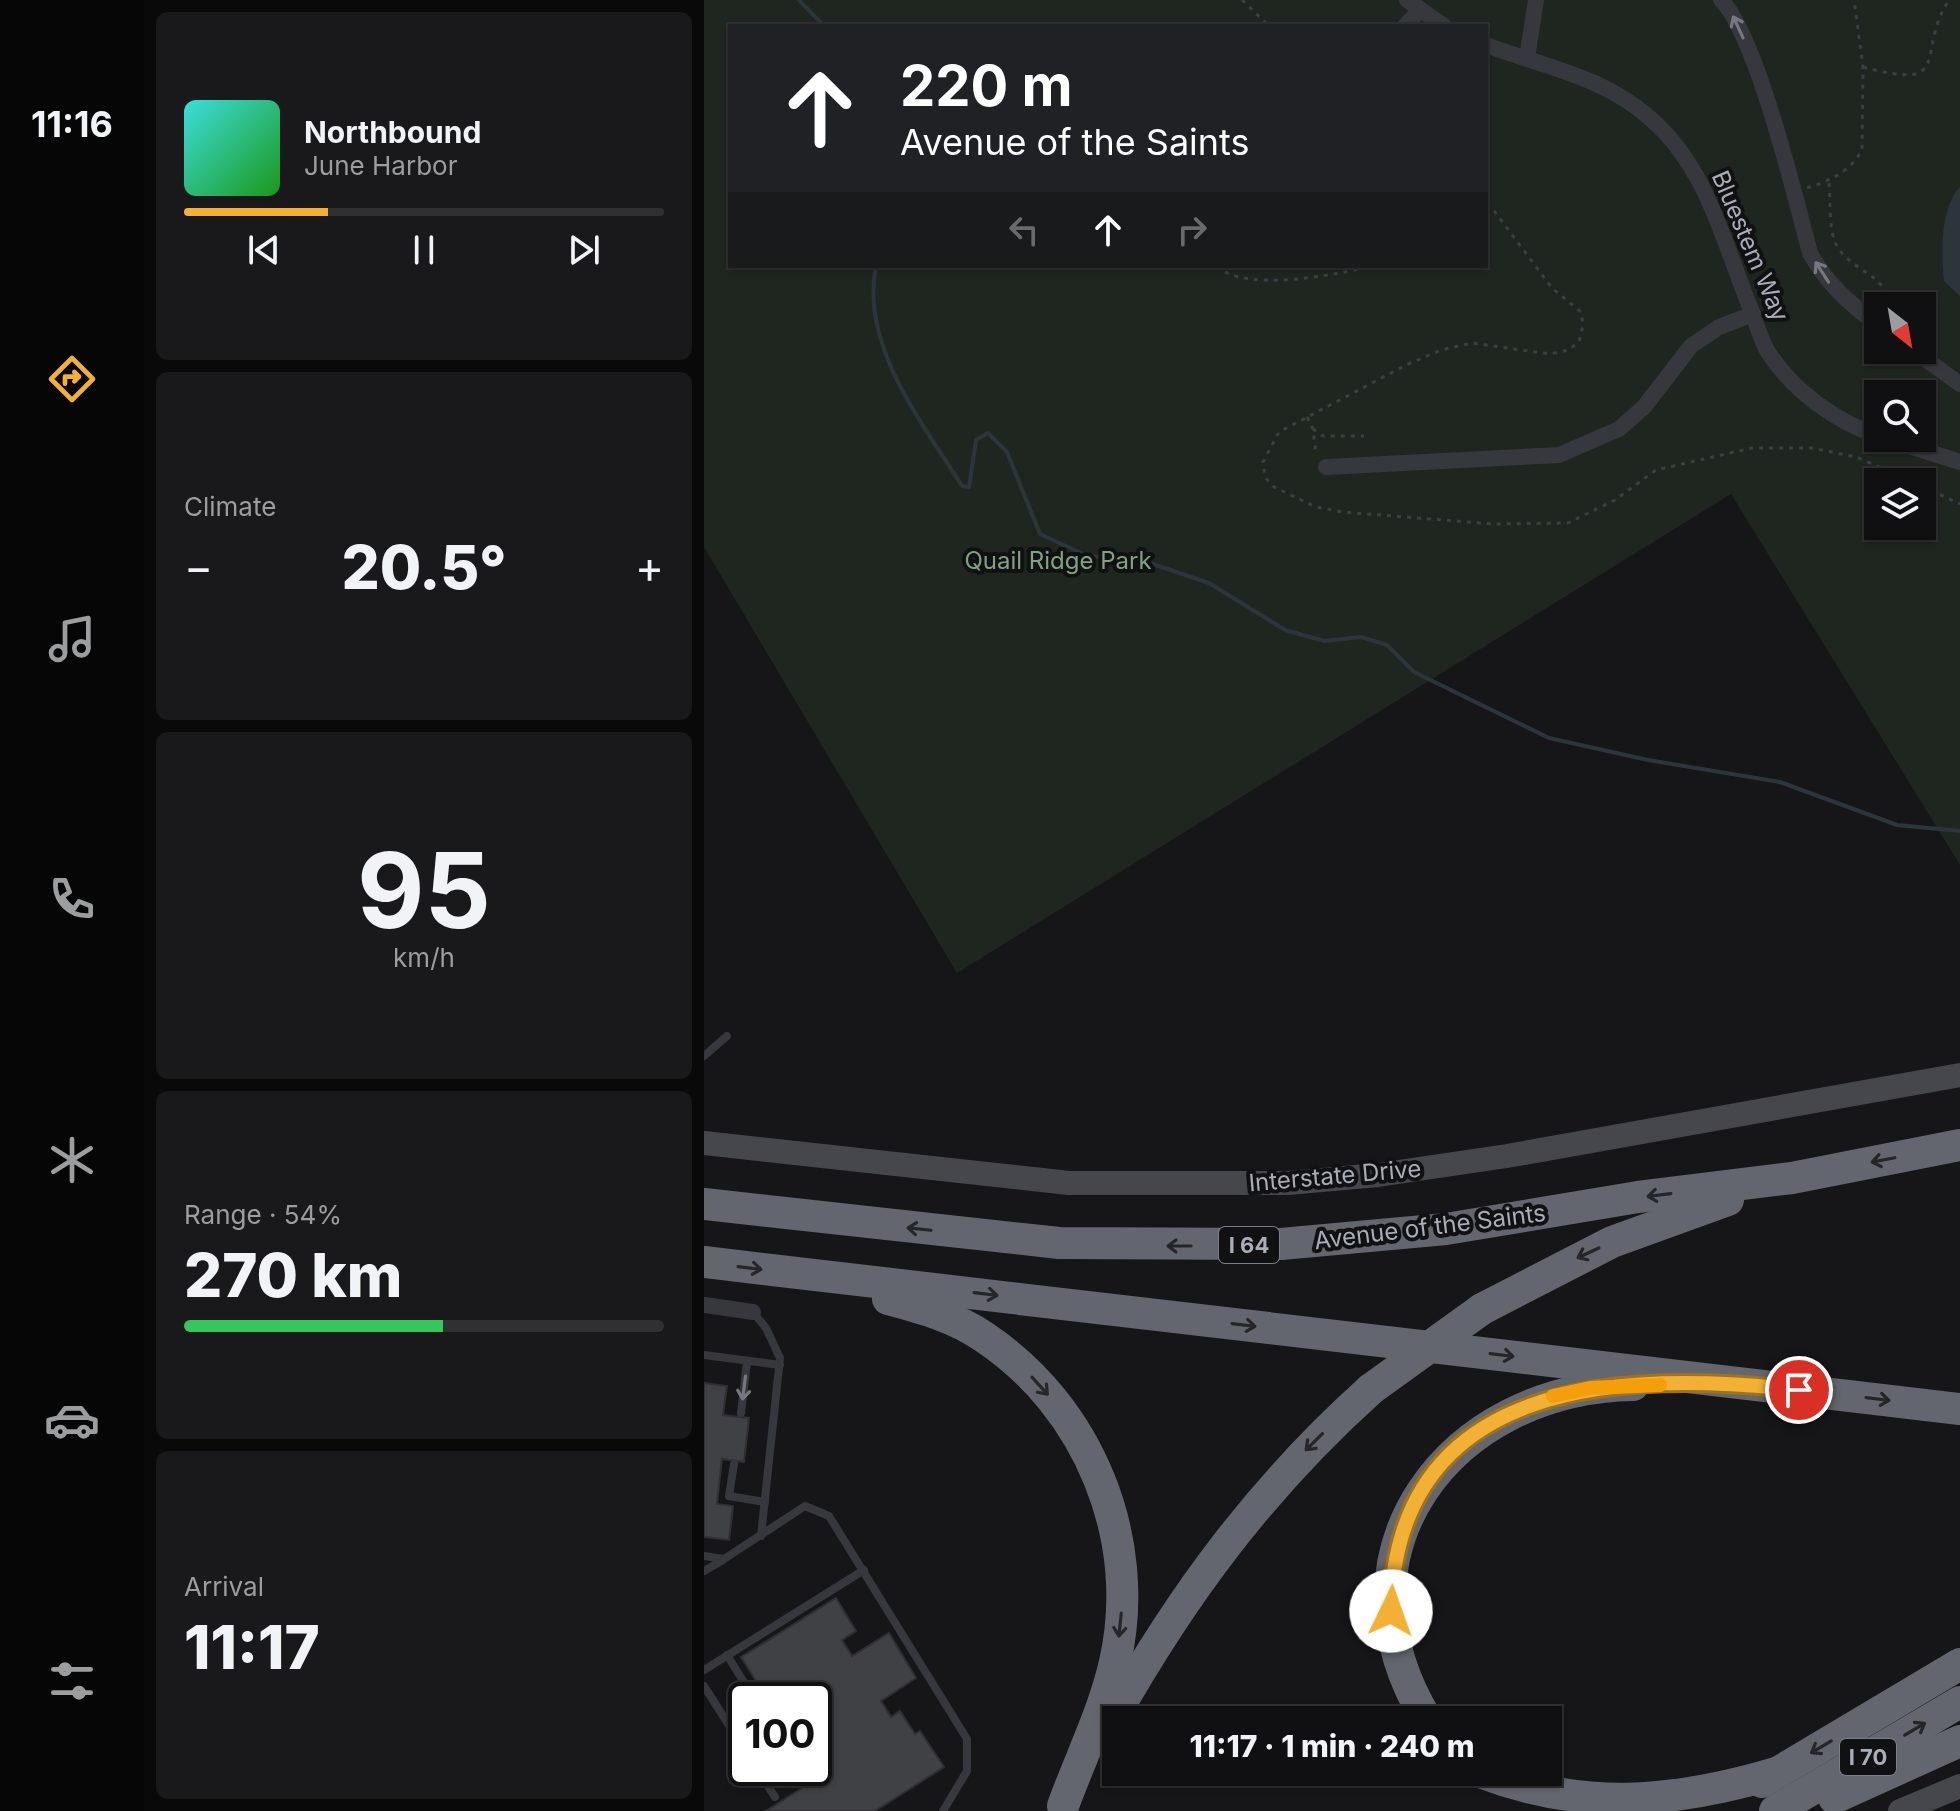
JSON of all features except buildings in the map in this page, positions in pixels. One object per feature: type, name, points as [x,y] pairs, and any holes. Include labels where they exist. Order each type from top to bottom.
[{"type":"highway","name":"Avenue of the Saints","points":[[704,1204],[1059,1243],[1253,1245],[1405,1234],[1638,1197],[1792,1178],[1960,1145]]},
{"type":"highway","points":[[1062,1808],[1159,1638],[1221,1548],[1293,1464],[1371,1389],[1482,1309],[1612,1242],[1792,1178]]},
{"type":"highway","points":[[704,1262],[1960,1409]]},
{"type":"highway","points":[[797,1273],[938,1313],[983,1335],[1019,1363],[1059,1407],[1085,1447],[1103,1485],[1115,1527],[1122,1575],[1121,1622],[1115,1663],[1062,1808]]},
{"type":"highway","points":[[1420,1706],[1399,1662],[1393,1638],[1392,1583],[1401,1535],[1424,1487],[1440,1466],[1469,1439],[1504,1415],[1562,1393],[1622,1385],[1745,1384]]},
{"type":"highway","name":"I 70","points":[[1710,1811],[1960,1664]]},
{"type":"highway","name":"I 70","points":[[1775,1811],[1960,1702]]},
{"type":"highway","points":[[1806,1811],[1960,1741]]},
{"type":"highway","points":[[1507,1786],[1530,1798],[1557,1804],[1613,1809],[1683,1801],[1779,1772]]},
{"type":"main road","name":"Interstate Drive","points":[[704,1143],[1069,1183],[1288,1183],[1491,1159],[1960,1075]]},
{"type":"main road","points":[[1900,1811],[1960,1786]]},
{"type":"street","points":[[1527,58],[1536,0]]},
{"type":"street","points":[[1721,0],[1738,24],[1749,52],[1794,192],[1810,253],[1823,277],[1864,313]]},
{"type":"street","points":[[1406,24],[1413,5],[1441,24]]},
{"type":"street","name":"Bluestem Way","points":[[1488,46],[1563,68],[1616,91],[1654,121],[1678,150],[1712,204],[1768,351],[1795,383],[1822,408],[1864,429]]},
{"type":"street","points":[[1326,467],[1559,455],[1619,429],[1644,407],[1691,346],[1719,327],[1753,314]]},
{"type":"street","points":[[1932,364],[1960,384]]},
{"type":"street","points":[[1928,452],[1960,462]]},
{"type":"street","points":[[704,1305],[753,1312]]},
{"type":"lane","points":[[704,1056],[727,1036]]},
{"type":"lane","points":[[753,1312],[766,1328],[780,1365],[761,1536]]},
{"type":"lane","points":[[704,1355],[780,1365]]},
{"type":"lane","points":[[741,1413],[747,1362]]},
{"type":"lane","points":[[734,1464],[729,1496],[765,1502]]},
{"type":"lane","points":[[704,1571],[805,1506],[829,1516],[967,1739],[967,1771],[943,1811]]},
{"type":"lane","points":[[704,1556],[724,1559]]},
{"type":"lane","points":[[704,1670],[864,1570]]},
{"type":"lane","points":[[727,1655],[744,1682]]},
{"type":"lane","points":[[704,1686],[728,1723]]},
{"type":"lane","points":[[768,1786],[775,1797]]},
{"type":"path","points":[[1242,0],[1267,24]]},
{"type":"path","points":[[1794,192],[1829,181],[1855,162],[1862,150],[1863,67],[1854,0]]},
{"type":"path","points":[[1863,67],[1911,78],[1924,71],[1932,57],[1938,17],[1949,0]]},
{"type":"path","points":[[1829,181],[1835,244],[1852,264],[1883,284],[1886,292]]},
{"type":"path","points":[[1488,206],[1552,288],[1581,312],[1583,325],[1579,342],[1568,350],[1550,354],[1472,343],[1441,350],[1279,432],[1263,462],[1265,477],[1292,498],[1343,512],[1493,524],[1568,523],[1615,500],[1656,470],[1722,453],[1781,445],[1856,457],[1882,468]]},
{"type":"path","points":[[1221,268],[1242,280],[1360,268]]},
{"type":"path","points":[[1307,417],[1313,429],[1317,466],[1326,467]]},
{"type":"path","points":[[1313,429],[1323,436],[1364,436]]},
{"type":"path","points":[[1936,493],[1960,504]]},
{"type":"green space","name":"Quail Ridge Park","points":[[704,0],[1960,0],[1960,865],[1731,494],[957,973],[704,547]]},
{"type":"shaded area","points":[[1960,187],[1960,296],[1944,281],[1942,258],[1945,219],[1953,196]]},
{"type":"waterway","points":[[799,0],[822,24]]},
{"type":"waterway","points":[[876,268],[873,296],[877,325],[886,354],[913,409],[962,486],[969,487],[976,440],[988,433],[1007,452],[1040,534],[1083,554],[1117,561],[1144,561],[1209,583],[1285,630],[1324,641],[1361,637],[1387,645],[1414,672],[1549,738],[1648,760],[1780,782],[1897,825],[1960,831]]},
{"type":"slow traffic","points":[[1553,1396],[1590,1388],[1660,1385]]},
{"type":"route","points":[[1391,1611],[1395,1559],[1401,1535],[1424,1487],[1459,1447],[1504,1415],[1562,1393],[1622,1385],[1745,1384],[1799,1390]]}]
